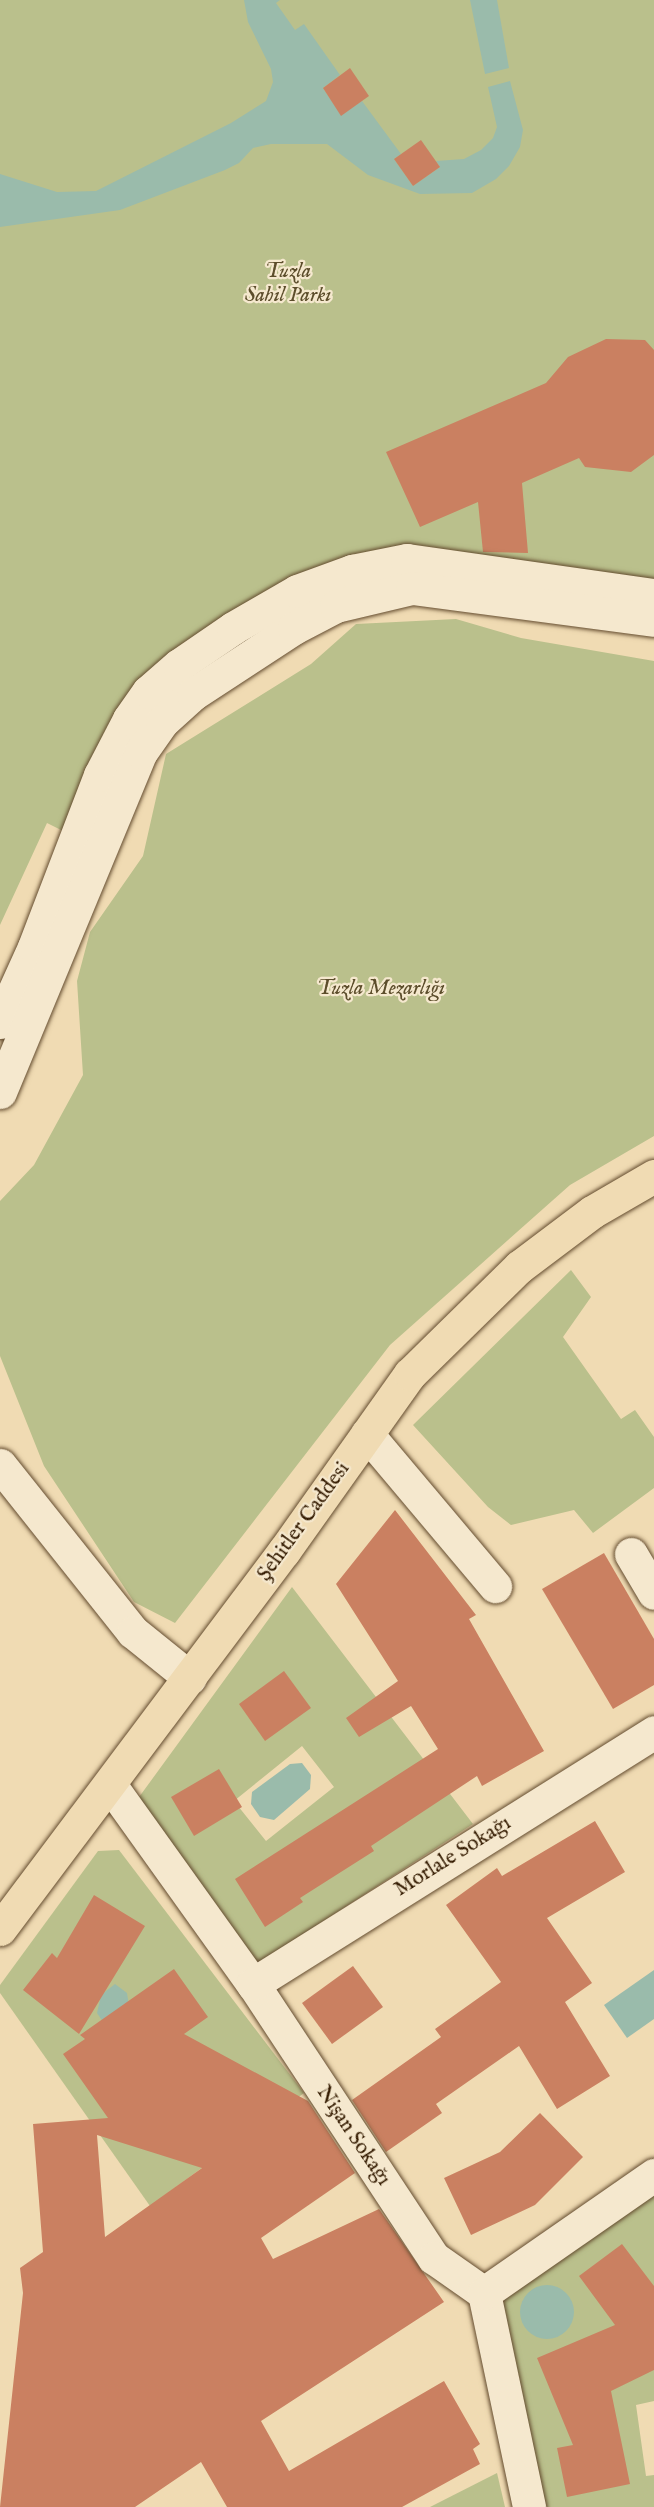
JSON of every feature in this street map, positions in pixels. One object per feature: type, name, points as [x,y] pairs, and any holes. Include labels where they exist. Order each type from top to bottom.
[{"type":"main road","name":"Şehitler Caddesi","points":[[2,1928],[111,1786],[410,1374],[519,1267],[592,1212],[654,1176]]},
{"type":"street","points":[[0,1022],[34,947],[100,775],[129,719],[148,692],[178,665],[233,628],[297,591],[352,571],[408,560],[654,595]]},
{"type":"street","points":[[0,1092],[141,752],[162,722],[193,693],[294,628],[336,606],[412,588],[654,620]]},
{"type":"street","points":[[367,1434],[495,1586]]},
{"type":"street","points":[[0,1465],[133,1632],[189,1678]]},
{"type":"street","points":[[631,1554],[654,1593]]},
{"type":"street","name":"Morlale Sokağı","points":[[253,1984],[654,1732]]},
{"type":"street","name":"Nişan Sokağı","points":[[111,1786],[253,1984],[435,2258],[484,2293]]},
{"type":"street","points":[[529,2507],[484,2293],[654,2175]]},
{"type":"green space","name":"Tuzla Sahil Parkı","points":[[0,0],[654,0],[654,585],[265,598],[65,832],[47,823],[0,925]]},
{"type":"green space","name":"Tuzla Mezarlığı","points":[[456,619],[521,638],[654,661],[654,1136],[570,1185],[390,1345],[175,1623],[134,1602],[44,1466],[0,1356],[0,1201],[34,1165],[83,1075],[77,981],[90,932],[143,856],[166,754],[311,664],[356,624]]},
{"type":"green space","points":[[571,1270],[591,1297],[563,1337],[621,1419],[635,1410],[654,1437],[654,1488],[593,1533],[574,1510],[511,1525],[488,1507],[413,1425]]},
{"type":"green space","points":[[292,1587],[473,1824],[251,1968],[134,1804]],"holes":[[[302,1746],[334,1787],[266,1841],[234,1801]]]},
{"type":"green space","points":[[119,1850],[304,2093],[150,2206],[0,1993],[0,1985],[98,1851]]},
{"type":"green space","points":[[654,2192],[654,2401],[636,2405],[646,2476],[654,2475],[654,2507],[542,2507],[498,2300]]},
{"type":"green space","points":[[497,2473],[505,2507],[430,2507]]},
{"type":"shaded area","points":[[244,0],[280,0],[276,3],[295,30],[304,24],[340,75],[323,88],[341,115],[362,101],[401,154],[394,159],[413,186],[440,167],[436,161],[464,159],[481,150],[493,138],[497,127],[488,87],[510,81],[523,130],[520,147],[509,166],[496,179],[472,193],[420,194],[368,175],[327,144],[271,144],[253,148],[239,163],[225,170],[120,210],[0,227],[0,174],[57,192],[96,191],[231,123],[266,101],[273,82],[271,69],[248,22]]},
{"type":"shaded area","points":[[470,0],[497,0],[509,68],[485,74]]},
{"type":"shaded area","points":[[302,1763],[311,1775],[310,1789],[274,1820],[260,1817],[251,1804],[252,1792],[290,1764]]},
{"type":"shaded area","points":[[654,1970],[654,2019],[627,2038],[604,2005]]},
{"type":"shaded area","points":[[115,1984],[127,1993],[141,2079],[97,2013],[101,1995]]},
{"type":"shaded area","points":[[547,2285],[557,2287],[566,2293],[572,2302],[574,2312],[572,2322],[566,2331],[557,2337],[547,2339],[537,2337],[528,2331],[522,2322],[520,2312],[522,2302],[528,2293],[537,2287]]},
{"type":"building","points":[[350,68],[369,96],[341,116],[323,88]]},
{"type":"building","points":[[421,140],[440,167],[413,186],[394,159]]},
{"type":"building","points":[[606,339],[645,340],[654,350],[654,455],[631,472],[585,467],[579,458],[522,483],[528,553],[483,552],[478,502],[420,527],[386,452],[546,383],[568,357]]},
{"type":"building","points":[[395,1510],[476,1615],[469,1619],[544,1751],[482,1786],[477,1776],[371,1846],[374,1851],[300,1898],[303,1902],[265,1927],[235,1879],[438,1749],[411,1706],[359,1737],[346,1718],[398,1681],[336,1584]]},
{"type":"building","points":[[604,1553],[654,1639],[654,1685],[613,1709],[542,1589]]},
{"type":"building","points":[[284,1671],[311,1708],[265,1741],[239,1704]]},
{"type":"building","points":[[219,1769],[242,1807],[194,1836],[171,1797]]},
{"type":"building","points":[[595,1821],[625,1872],[547,1918],[592,1983],[565,2002],[610,2076],[557,2109],[519,2046],[436,2104],[442,2113],[386,2152],[352,2100],[441,2037],[435,2029],[501,1982],[446,1905],[497,1868],[502,1876]]},
{"type":"building","points":[[94,1895],[145,1926],[79,2034],[23,1990],[52,1953],[57,1958]]},
{"type":"building","points":[[353,1966],[383,2007],[332,2044],[302,2003]]},
{"type":"building","points":[[174,1969],[208,2017],[184,2034],[308,2101],[355,2173],[261,2238],[273,2259],[379,2209],[444,2302],[261,2421],[289,2471],[444,2381],[480,2444],[473,2449],[480,2464],[402,2507],[227,2507],[201,2462],[135,2507],[0,2507],[23,2293],[20,2268],[43,2252],[33,2124],[108,2118],[63,2054],[85,2039],[80,2035]],"holes":[[[97,2135],[202,2168],[105,2237]]]},
{"type":"building","points":[[540,2113],[583,2157],[535,2205],[471,2235],[444,2178],[500,2152]]},
{"type":"building","points":[[622,2244],[654,2286],[654,2370],[611,2391],[630,2484],[567,2497],[557,2448],[573,2445],[537,2358],[615,2325],[579,2276]]}]
